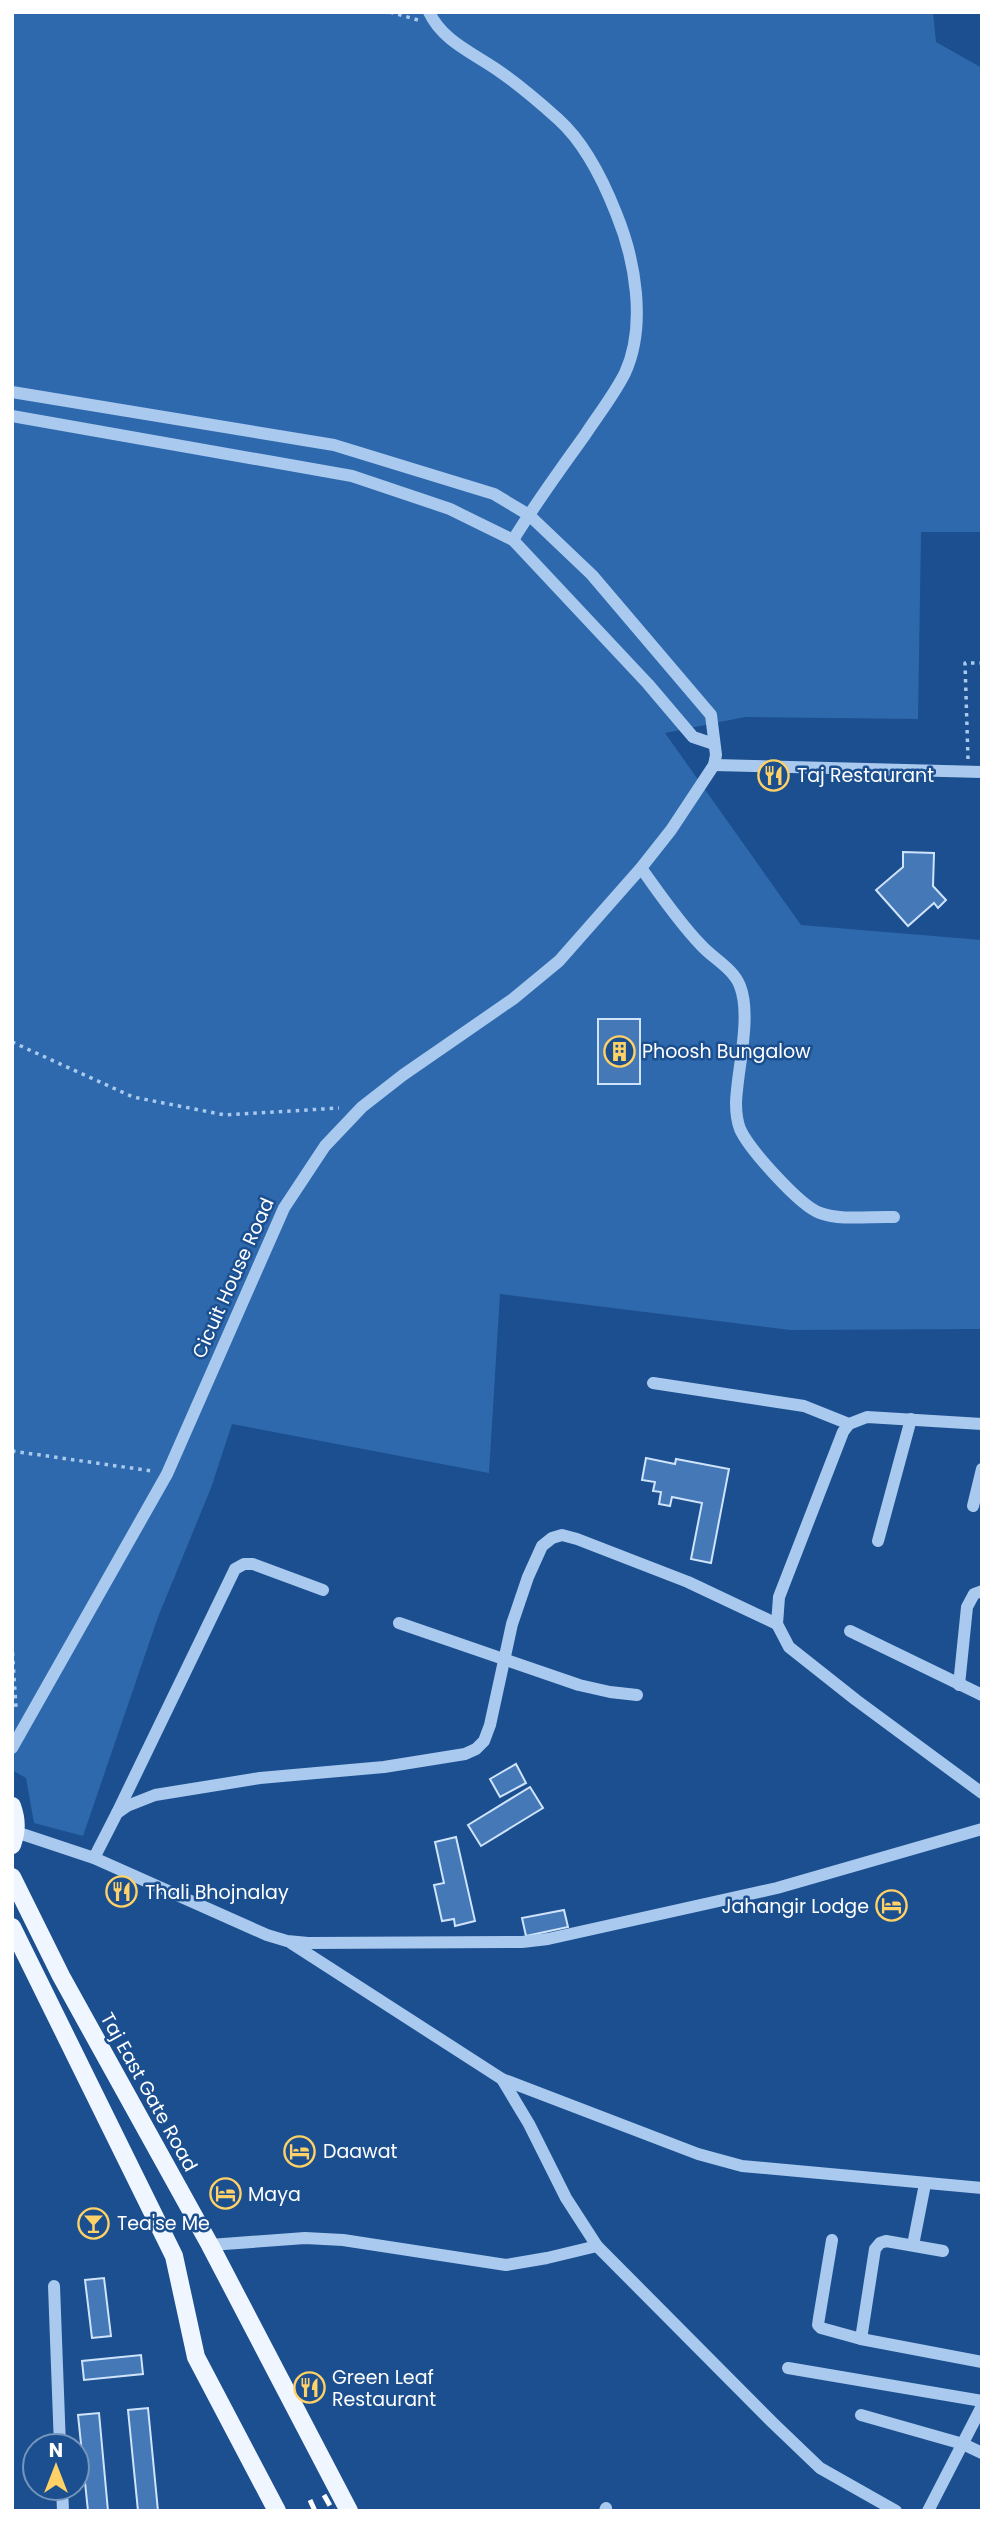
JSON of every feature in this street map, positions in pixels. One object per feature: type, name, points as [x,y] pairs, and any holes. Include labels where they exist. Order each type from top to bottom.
[{"type":"main road","points":[[12,1806],[16,1820],[14,1839]]},
{"type":"main road","name":"Taj East Gate Road","points":[[12,1877],[61,1976],[210,2245],[349,2511]]},
{"type":"main road","points":[[12,1927],[174,2256],[196,2357],[277,2511]]},
{"type":"street","points":[[429,12],[440,32],[498,71],[560,121],[588,156],[610,197],[627,240],[634,277],[634,343],[625,372],[513,540]]},
{"type":"street","points":[[12,392],[334,445],[494,494],[529,515],[592,575],[711,715],[715,744],[714,765],[975,772]]},
{"type":"street","points":[[12,416],[352,476],[450,509],[513,540],[648,684],[693,737],[715,744]]},
{"type":"street","name":"Cicuit House Road","points":[[15,1743],[167,1474],[284,1208],[325,1146],[362,1107],[403,1075],[513,999],[559,961],[641,868],[671,830],[714,765]]},
{"type":"street","points":[[641,868],[685,926],[733,975],[739,985],[744,1025],[736,1109],[743,1134],[783,1184],[809,1208],[834,1216],[894,1217]]},
{"type":"street","points":[[653,1383],[804,1406],[849,1424]]},
{"type":"street","points":[[982,1423],[867,1417],[849,1424],[843,1432],[779,1597],[777,1624],[789,1647],[982,1793]]},
{"type":"street","points":[[878,1541],[911,1419]]},
{"type":"street","points":[[973,1506],[982,1469]]},
{"type":"street","points":[[117,1813],[155,1795],[260,1778],[384,1767],[466,1754],[476,1749],[484,1741],[490,1725],[502,1661],[528,1577],[542,1546],[552,1538],[562,1535],[688,1582],[777,1624]]},
{"type":"street","points":[[94,1858],[235,1569],[244,1564],[253,1564],[323,1590]]},
{"type":"street","points":[[959,1685],[967,1607],[974,1594],[982,1591]]},
{"type":"street","points":[[398,1623],[502,1661],[579,1685],[637,1695]]},
{"type":"street","points":[[850,1631],[982,1695]]},
{"type":"street","points":[[288,1941],[327,1944],[548,1939],[777,1888],[982,1829]]},
{"type":"street","points":[[14,1839],[94,1858],[199,1906],[288,1941],[502,2079],[618,2125],[724,2162],[784,2171],[982,2188]]},
{"type":"street","points":[[502,2079],[529,2123],[566,2198],[597,2246],[820,2468],[896,2511]]},
{"type":"street","points":[[913,2245],[925,2184]]},
{"type":"street","points":[[210,2245],[305,2238],[343,2240],[506,2265],[597,2246]]},
{"type":"street","points":[[832,2240],[818,2325],[826,2330],[861,2339],[982,2362]]},
{"type":"street","points":[[861,2339],[875,2249],[880,2243],[886,2241],[943,2251]]},
{"type":"street","points":[[54,2286],[59,2432]]},
{"type":"street","points":[[789,2368],[982,2404],[928,2511]]},
{"type":"street","points":[[861,2415],[963,2444],[982,2454]]},
{"type":"path","points":[[390,12],[435,25]]},
{"type":"path","points":[[975,772],[965,663],[982,663]]},
{"type":"path","points":[[12,1042],[133,1097],[225,1115],[362,1107]]},
{"type":"path","points":[[12,1451],[167,1474]]},
{"type":"path","points":[[12,1644],[15,1743]]},
{"type":"shaded area","points":[[12,12],[933,12],[936,42],[982,68],[982,532],[921,532],[918,719],[745,717],[665,733],[801,925],[982,940],[982,1329],[790,1330],[500,1294],[489,1473],[232,1424],[211,1488],[158,1617],[83,1836],[34,1823],[26,1778],[12,1770]]},
{"type":"building","points":[[903,852],[934,853],[933,886],[946,900],[938,908],[934,903],[908,926],[876,890],[903,867]]},
{"type":"building","name":"Phoosh Bungalow","points":[[598,1019],[640,1019],[640,1084],[598,1084]]},
{"type":"building","points":[[646,1458],[675,1464],[676,1459],[729,1469],[711,1563],[691,1559],[702,1503],[672,1497],[670,1506],[659,1504],[661,1492],[653,1491],[655,1482],[642,1480]]},
{"type":"building","points":[[516,1764],[526,1783],[500,1797],[490,1779]]},
{"type":"building","points":[[530,1787],[543,1808],[481,1846],[468,1825]]},
{"type":"building","points":[[456,1837],[475,1921],[455,1926],[454,1919],[442,1921],[434,1885],[444,1883],[435,1842]]},
{"type":"building","points":[[564,1910],[568,1927],[526,1936],[522,1918]]},
{"type":"building","points":[[104,2278],[111,2336],[92,2338],[85,2280]]},
{"type":"building","points":[[141,2355],[143,2374],[84,2380],[82,2361]]},
{"type":"building","points":[[148,2408],[158,2511],[138,2511],[128,2410]]},
{"type":"building","points":[[99,2413],[108,2511],[88,2511],[87,2502],[91,2502],[91,2432],[80,2432],[78,2415]]},
{"type":"railway","points":[[324,2495],[333,2511]]},
{"type":"railway","points":[[310,2500],[315,2511]]},
{"type":"place","name":"Taj Restaurant","points":[[774,775]]},
{"type":"place","name":"Phoosh Bungalow","points":[[619,1051]]},
{"type":"place","name":"Thali Bhojnalay","points":[[122,1892]]},
{"type":"place","name":"Jahangir Lodge","points":[[892,1906]]},
{"type":"place","name":"Daawat","points":[[300,2151]]},
{"type":"place","name":"Maya","points":[[225,2194]]},
{"type":"place","name":"Tea'se Me","points":[[94,2223]]},
{"type":"place","name":"Green Leaf Restaurant","points":[[309,2388]]}]
